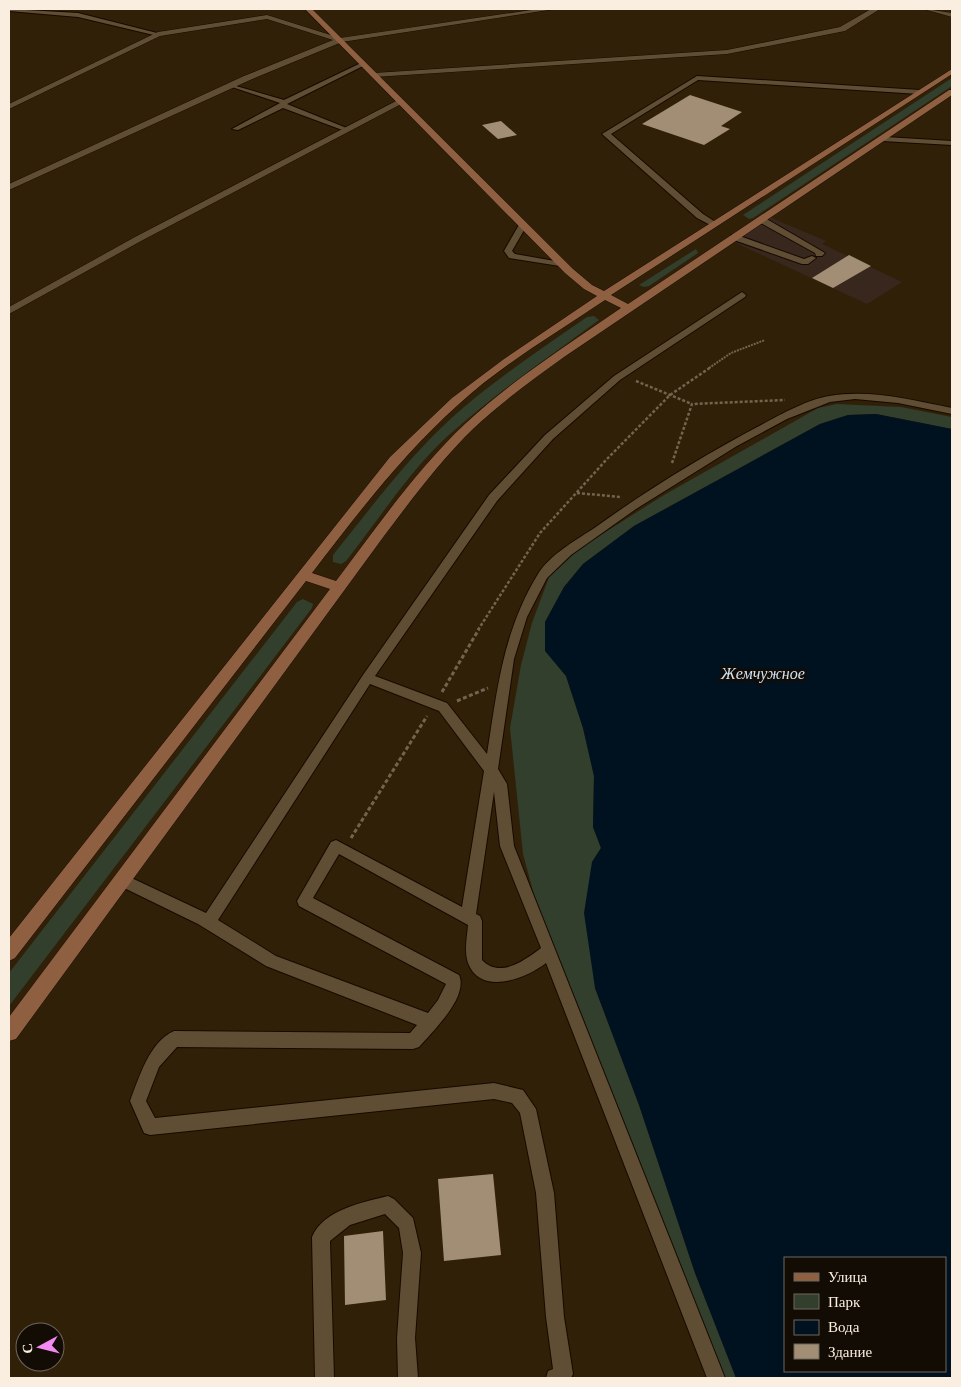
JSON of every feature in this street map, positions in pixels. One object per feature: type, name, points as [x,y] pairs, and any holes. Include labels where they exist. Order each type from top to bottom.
[{"type":"main road","points":[[308,9],[563,265],[588,287],[628,308]]},
{"type":"main road","points":[[9,952],[394,460],[456,400],[508,361],[603,296],[952,71]]},
{"type":"main road","points":[[9,1032],[338,587],[426,472],[485,412],[534,374],[628,308],[885,139],[952,92]]},
{"type":"main road","points":[[714,225],[736,236]]},
{"type":"main road","points":[[303,575],[338,587]]},
{"type":"street","points":[[9,188],[231,85],[340,40],[552,9]]},
{"type":"street","points":[[374,75],[727,52],[842,29],[876,9]]},
{"type":"street","points":[[929,9],[952,15]]},
{"type":"street","points":[[9,107],[158,34],[267,17],[340,40]]},
{"type":"street","points":[[9,311],[138,239],[401,102]]},
{"type":"lane","points":[[9,9],[78,15],[158,34]]},
{"type":"lane","points":[[236,129],[363,64]]},
{"type":"lane","points":[[714,225],[700,216],[606,134],[697,78],[920,92]]},
{"type":"lane","points":[[231,85],[284,103],[347,130]]},
{"type":"lane","points":[[885,139],[952,143]]},
{"type":"lane","points":[[736,236],[805,262],[821,252],[762,220]]},
{"type":"lane","points":[[523,225],[508,251],[512,256],[563,265]]},
{"type":"lane","points":[[208,922],[367,678],[493,498],[549,437],[621,375],[742,295]]},
{"type":"lane","points":[[468,918],[508,659],[521,617],[543,575],[567,552],[664,486],[733,444],[784,417],[828,399],[856,396],[898,400],[952,410]]},
{"type":"lane","points":[[367,678],[443,707],[500,784],[507,846],[716,1378]]},
{"type":"lane","points":[[549,951],[512,975],[499,976],[482,971],[475,962],[475,922],[336,846],[304,901],[454,980],[452,994],[413,1042],[174,1038],[153,1062],[138,1102],[150,1127],[494,1091],[517,1096],[528,1109],[545,1193],[561,1377]]},
{"type":"lane","points":[[123,880],[208,922],[271,961],[430,1022]]},
{"type":"lane","points":[[324,1378],[322,1237],[334,1223],[355,1213],[388,1205],[407,1224],[412,1252],[406,1338],[408,1378]]},
{"type":"path","points":[[621,375],[692,404],[786,400]]},
{"type":"path","points":[[664,486],[692,404]]},
{"type":"path","points":[[577,493],[645,498]]},
{"type":"path","points":[[443,707],[505,680]]},
{"type":"shaded area","points":[[767,216],[826,241],[822,244],[902,282],[867,304],[730,240]]},
{"type":"green space","points":[[952,78],[952,86],[753,218],[749,219],[743,215]]},
{"type":"green space","points":[[696,249],[698,253],[649,286],[639,285]]},
{"type":"green space","points":[[594,316],[599,320],[504,390],[436,447],[409,478],[346,561],[341,564],[333,562],[333,555],[371,507],[397,475],[439,430],[474,399],[511,371],[587,317]]},
{"type":"green space","points":[[837,404],[901,407],[952,417],[952,429],[876,414],[848,415],[820,424],[634,526],[583,564],[564,587],[545,622],[545,650],[566,676],[583,728],[594,776],[593,827],[601,848],[592,862],[595,988],[639,1105],[695,1273],[736,1378],[716,1378],[549,951],[523,854],[510,728],[521,665],[532,623],[549,577],[580,548],[664,495],[818,408]]},
{"type":"green space","points":[[303,599],[313,604],[312,608],[9,1006],[9,973],[297,602]]},
{"type":"water","name":"Жемчужное","points":[[876,414],[952,429],[952,1378],[736,1378],[695,1273],[639,1105],[595,988],[584,913],[592,862],[601,848],[593,827],[594,776],[583,728],[566,676],[545,651],[545,622],[564,587],[583,564],[634,526],[820,424],[848,415]]},
{"type":"building","points":[[690,95],[742,112],[721,126],[730,129],[704,145],[642,124]]},
{"type":"building","points":[[501,121],[517,135],[498,139],[482,125]]},
{"type":"building","points":[[849,255],[871,266],[833,288],[812,278]]},
{"type":"building","points":[[493,1174],[501,1255],[444,1261],[438,1179]]},
{"type":"building","points":[[383,1231],[386,1300],[345,1305],[344,1236]]}]
